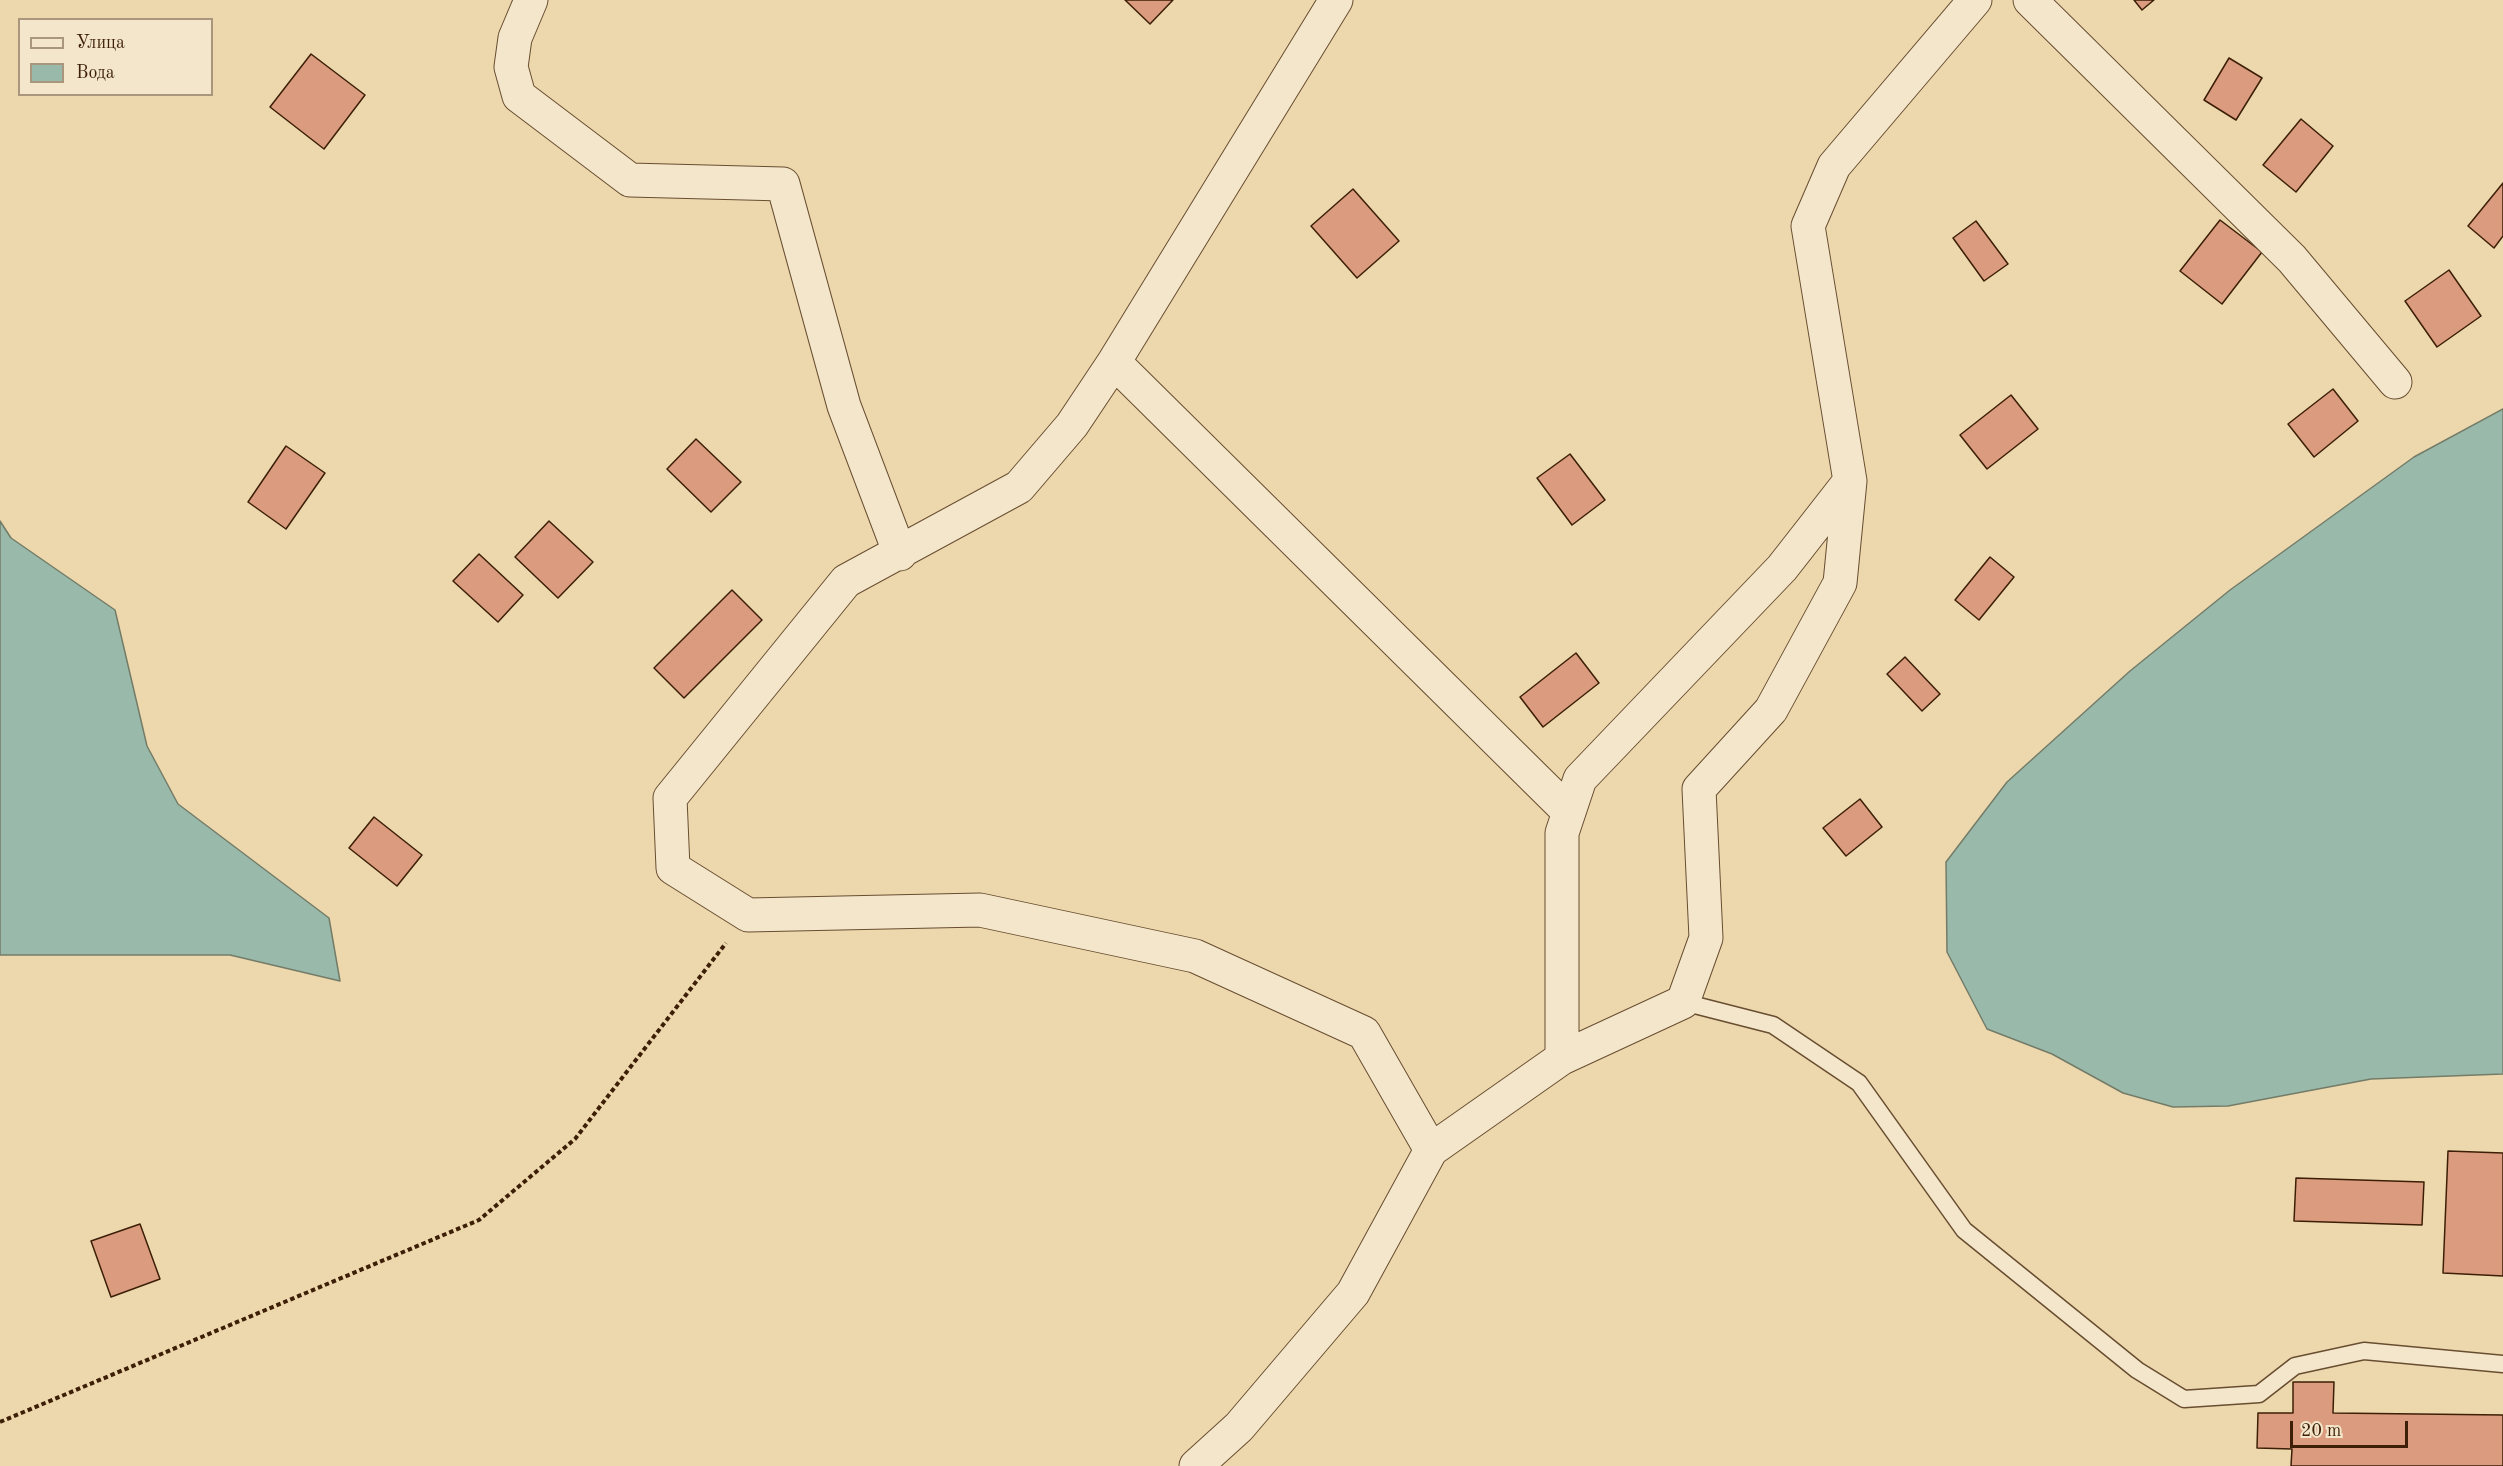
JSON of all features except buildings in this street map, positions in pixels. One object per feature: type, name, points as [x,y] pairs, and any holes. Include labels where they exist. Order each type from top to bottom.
[{"type":"street","points":[[531,0],[515,38],[511,67],[519,96],[630,180],[783,184],[844,406],[900,554]]},
{"type":"street","points":[[1336,0],[1114,362],[1072,425],[1019,487],[900,554],[846,581],[670,798],[673,868],[748,915],[980,910],[1195,956],[1364,1033],[1431,1150]]},
{"type":"street","points":[[1196,1466],[1239,1426],[1353,1293],[1431,1150],[1562,1058],[1683,1002],[1706,938],[1699,789],[1771,710],[1840,583],[1850,481],[1808,226],[1834,166],[1975,0]]},
{"type":"street","points":[[2030,0],[2292,259],[2395,382]]},
{"type":"street","points":[[1114,362],[1569,812]]},
{"type":"street","points":[[1562,1058],[1562,833],[1580,779],[1782,568],[1850,481]]},
{"type":"lane","points":[[1683,1002],[1773,1025],[1859,1083],[1964,1230],[2137,1370],[2184,1400],[2259,1394],[2295,1366],[2364,1351],[2503,1364]]},
{"type":"path","points":[[0,1422],[479,1220],[575,1139],[748,915]]},
{"type":"water","points":[[2503,409],[2503,1074],[2371,1079],[2228,1106],[2173,1107],[2123,1093],[2052,1054],[1987,1029],[1947,952],[1946,862],[2007,782],[2130,671],[2230,590],[2414,457]]},
{"type":"water","points":[[0,521],[11,538],[115,610],[147,746],[178,804],[329,918],[340,981],[230,955],[0,955]]}]
